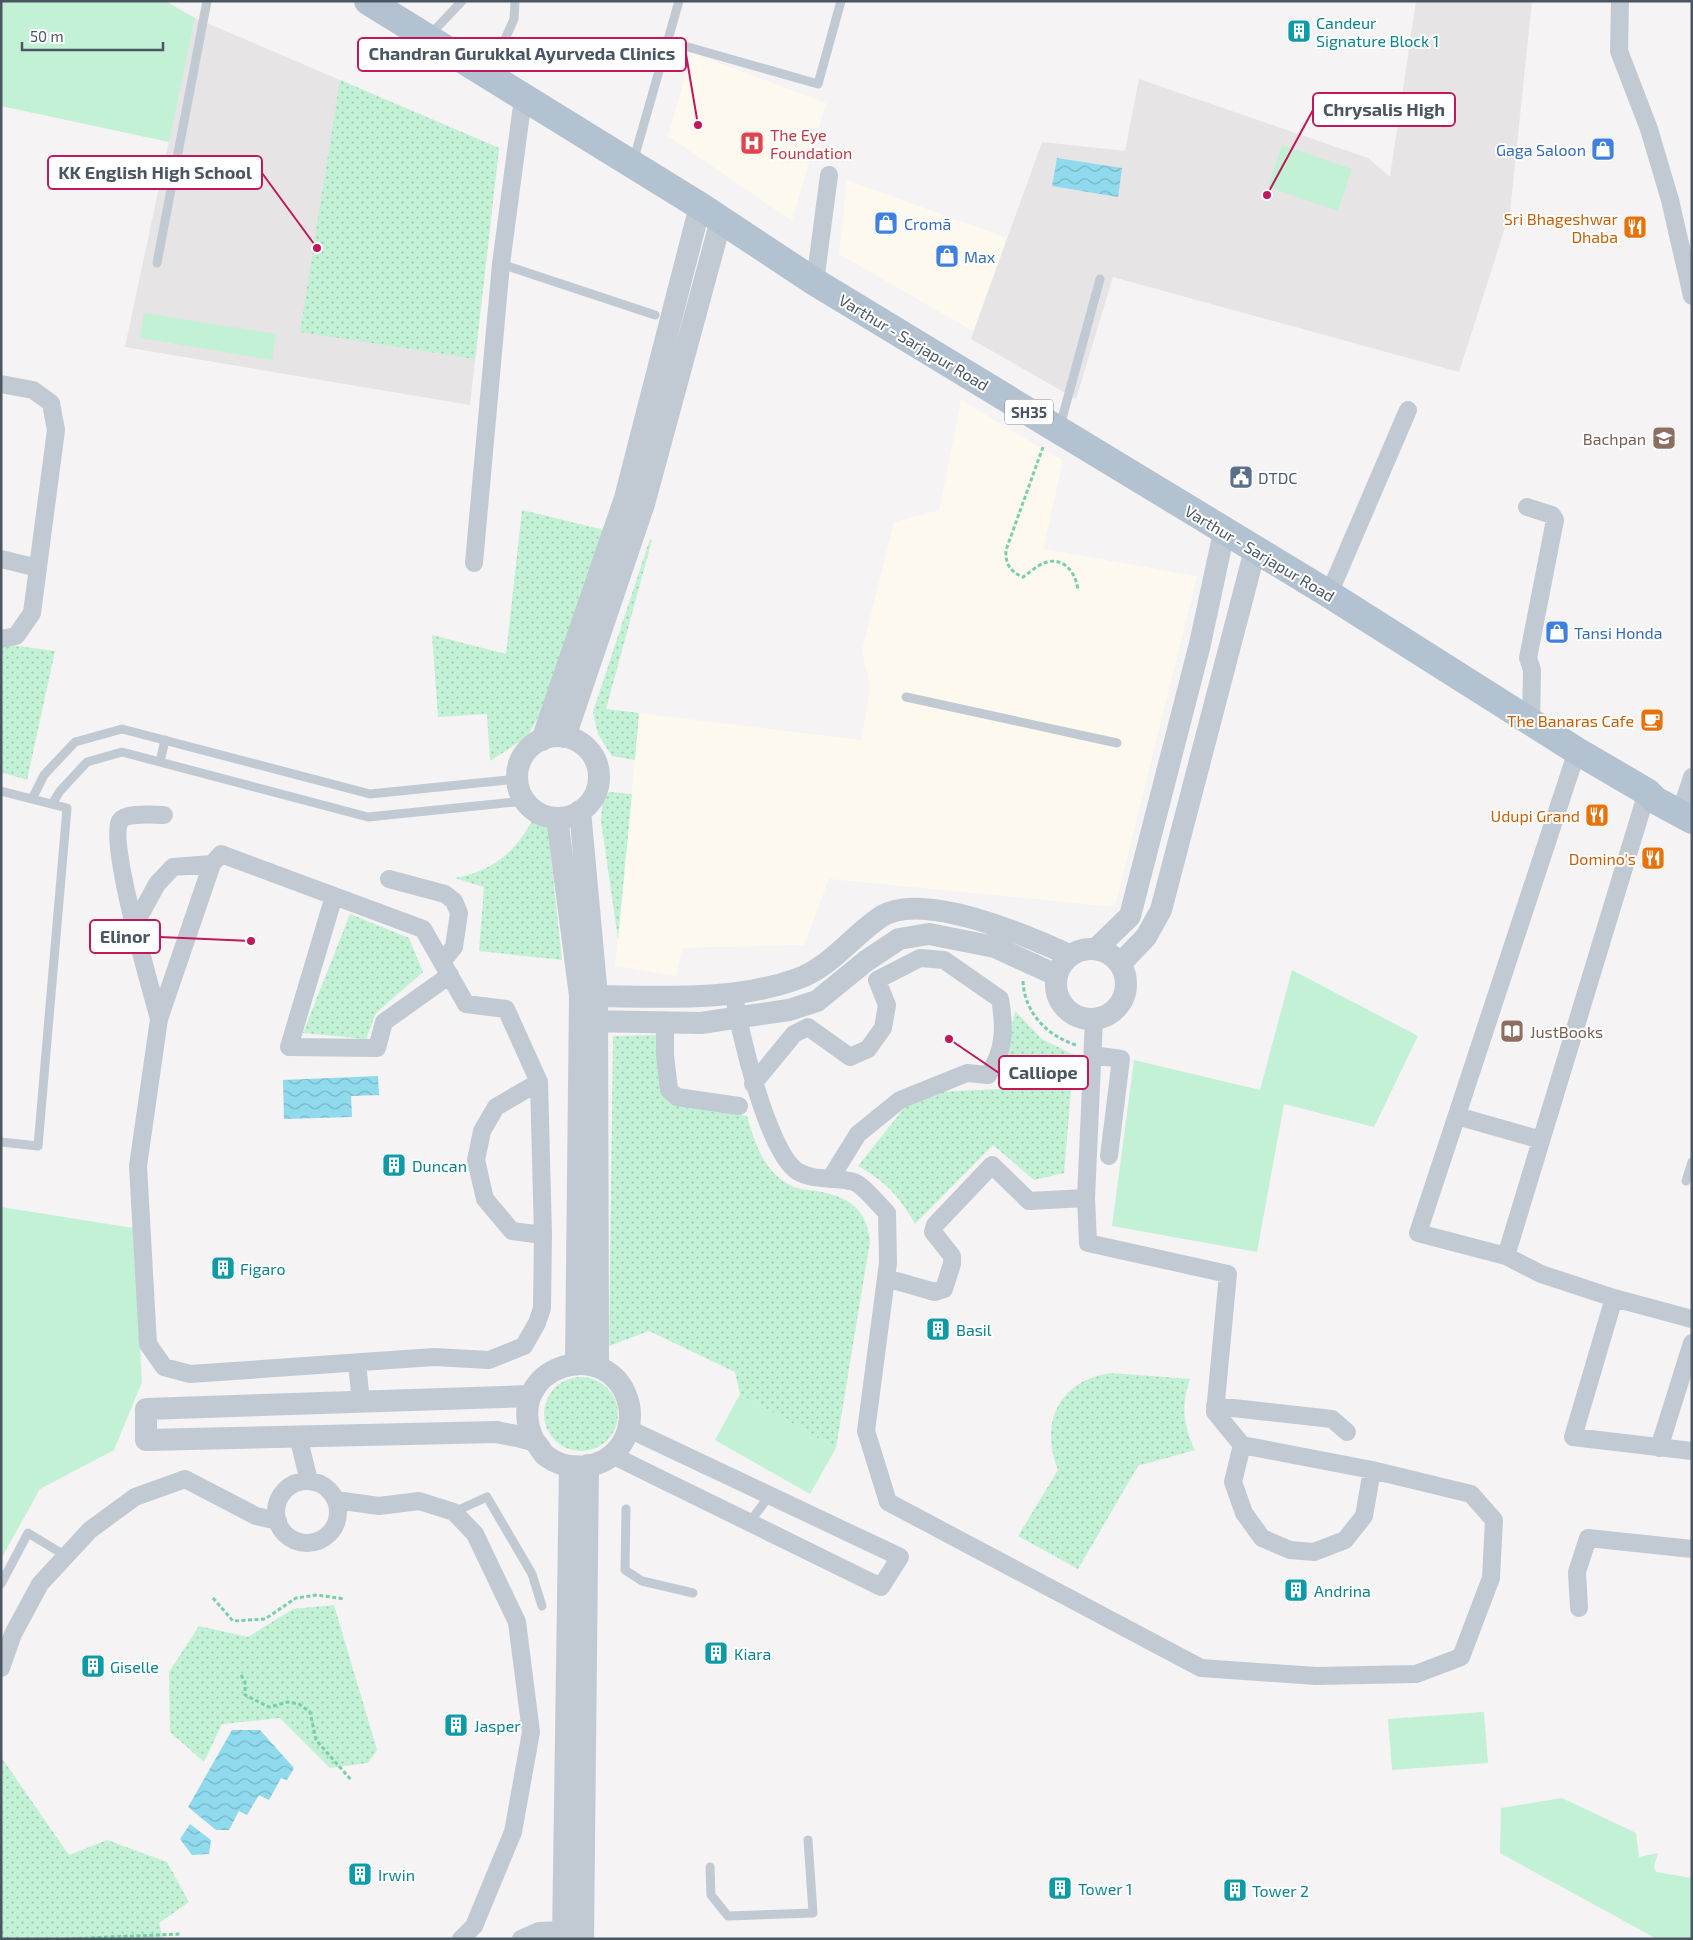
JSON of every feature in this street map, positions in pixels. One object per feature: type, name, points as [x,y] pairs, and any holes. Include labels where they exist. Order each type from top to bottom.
[{"type":"main road","name":"Varthur - Sarjapur Road","points":[[368,1],[711,213],[815,282],[1329,594],[1577,751],[1647,792],[1655,800],[1686,817]]},
{"type":"street","points":[[1620,1],[1619,51],[1649,129],[1670,200],[1692,296]]},
{"type":"street","points":[[474,563],[501,264],[523,98]]},
{"type":"street","points":[[815,282],[829,175]]},
{"type":"street","points":[[564,737],[644,504],[711,213]]},
{"type":"street","points":[[542,740],[625,498],[711,213]]},
{"type":"street","points":[[1,384],[32,390],[51,403],[56,430],[32,613],[16,636],[1,639]]},
{"type":"street","points":[[1329,594],[1408,410]]},
{"type":"street","points":[[1527,507],[1552,515],[1555,520],[1528,658],[1532,670],[1531,722]]},
{"type":"street","points":[[1096,949],[1130,916],[1200,644],[1224,532]]},
{"type":"street","points":[[1120,964],[1146,937],[1161,910],[1255,550]]},
{"type":"street","points":[[1,559],[38,568]]},
{"type":"street","points":[[1200,644],[1228,653]]},
{"type":"street","points":[[564,737],[580,742],[589,750],[598,771],[595,794],[580,811],[569,816],[557,818],[544,816],[533,810],[525,801],[517,779],[518,767],[522,756],[529,748],[542,740],[564,737]]},
{"type":"street","points":[[1577,751],[1418,1233],[1506,1256],[1541,1274],[1614,1298],[1692,1319]]},
{"type":"street","points":[[1686,817],[1692,777]]},
{"type":"street","points":[[1506,1256],[1647,792]]},
{"type":"street","points":[[580,811],[589,996],[598,1367]]},
{"type":"street","points":[[159,1019],[134,926],[117,835],[120,821],[126,816],[164,815]]},
{"type":"street","points":[[557,818],[589,996]]},
{"type":"street","points":[[221,854],[423,929],[466,1004],[506,1009],[539,1082],[543,1235],[542,1308],[537,1324],[524,1346],[489,1360],[434,1357],[190,1374],[164,1367],[148,1344],[138,1166],[159,1019],[212,864],[221,854]]},
{"type":"street","points":[[134,926],[157,884],[173,867],[212,864]]},
{"type":"street","points":[[334,896],[289,1047],[377,1048],[384,1022],[446,968],[454,947],[459,913],[454,901],[445,894],[389,879]]},
{"type":"street","points":[[589,996],[649,997],[734,993],[799,978],[833,958],[884,915],[911,907],[968,917],[1023,933],[1069,955]]},
{"type":"street","points":[[589,1021],[701,1023],[789,1010],[817,1001],[866,961],[899,939],[929,934],[995,947],[1056,975]]},
{"type":"street","points":[[1082,949],[1096,949],[1110,954],[1120,964],[1126,978],[1124,995],[1113,1012],[1094,1019],[1085,1019],[1067,1010],[1057,994],[1056,975],[1069,955],[1082,949]]},
{"type":"street","points":[[753,1084],[794,1034],[808,1027],[850,1057],[868,1049],[883,1028],[888,1005],[877,980],[920,958],[944,960],[1000,999],[1005,1025],[998,1061],[988,1075],[968,1073],[900,1100],[858,1134],[830,1179]]},
{"type":"street","points":[[734,993],[736,1018],[753,1084],[782,1152],[797,1171],[830,1179],[855,1182],[887,1214],[886,1278],[866,1431],[888,1502],[1201,1668],[1316,1676],[1416,1674],[1461,1658],[1491,1578],[1494,1520],[1471,1494],[1372,1470],[1242,1445],[1215,1412],[1228,1274],[1088,1243],[1086,1198],[1094,1019]]},
{"type":"street","points":[[576,1363],[589,1021]]},
{"type":"street","points":[[666,1023],[664,1055],[668,1090],[677,1097],[739,1106]]},
{"type":"street","points":[[1093,1052],[1121,1059],[1110,1156]]},
{"type":"street","points":[[539,1082],[496,1107],[482,1131],[476,1160],[485,1199],[512,1231],[543,1235]]},
{"type":"street","points":[[1456,1116],[1541,1140]]},
{"type":"street","points":[[886,1278],[935,1292],[944,1289],[952,1264],[952,1256],[936,1239],[933,1232],[935,1225],[992,1165],[1029,1201],[1086,1198]]},
{"type":"street","points":[[1614,1298],[1573,1437],[1692,1451]]},
{"type":"street","points":[[1659,1448],[1692,1343]]},
{"type":"street","points":[[357,1363],[361,1402]]},
{"type":"street","points":[[576,1363],[598,1367],[608,1372],[622,1388],[630,1408],[625,1438],[612,1455],[603,1461],[579,1466],[561,1464],[545,1456],[534,1442],[527,1424],[530,1396],[546,1375],[564,1365],[576,1363]]},
{"type":"street","points":[[530,1396],[146,1409],[146,1440],[496,1432],[534,1442]]},
{"type":"street","points":[[1215,1406],[1332,1419],[1347,1432]]},
{"type":"street","points":[[224,1407],[224,1438]]},
{"type":"street","points":[[612,1455],[881,1588],[900,1557],[628,1428]]},
{"type":"street","points":[[298,1436],[309,1481]]},
{"type":"street","points":[[1242,1445],[1232,1482],[1244,1513],[1262,1538],[1290,1550],[1314,1552],[1345,1540],[1364,1516],[1372,1470]]},
{"type":"street","points":[[521,1939],[539,1931],[573,1934],[579,1466]]},
{"type":"street","points":[[1,1668],[13,1634],[40,1584],[90,1530],[135,1497],[185,1479],[256,1516],[278,1521]]},
{"type":"street","points":[[309,1481],[320,1484],[329,1490],[336,1500],[337,1520],[328,1534],[321,1540],[312,1542],[295,1540],[288,1536],[278,1521],[277,1504],[286,1489],[301,1482],[309,1481]]},
{"type":"street","points":[[336,1500],[379,1506],[419,1501],[454,1512],[475,1534],[517,1622],[531,1732],[513,1832],[474,1926],[461,1939]]},
{"type":"street","points":[[1579,1608],[1577,1572],[1588,1538],[1692,1550]]},
{"type":"lane","points":[[157,264],[207,1]]},
{"type":"lane","points":[[427,38],[462,1]]},
{"type":"lane","points":[[489,76],[510,32],[514,19],[515,1]]},
{"type":"lane","points":[[632,164],[679,1]]},
{"type":"lane","points":[[667,41],[818,84],[841,1]]},
{"type":"lane","points":[[501,264],[655,315]]},
{"type":"lane","points":[[1055,428],[1100,279]]},
{"type":"lane","points":[[906,698],[1117,743]]},
{"type":"lane","points":[[32,799],[44,775],[75,742],[122,729],[370,794],[517,779]]},
{"type":"lane","points":[[160,762],[165,740]]},
{"type":"lane","points":[[52,804],[60,791],[87,762],[122,752],[368,816],[525,801]]},
{"type":"lane","points":[[1,791],[67,808],[38,1146],[1,1142]]},
{"type":"lane","points":[[1686,1181],[1692,1162]]},
{"type":"lane","points":[[749,1523],[770,1495]]},
{"type":"lane","points":[[454,1512],[487,1496],[532,1574],[542,1606]]},
{"type":"lane","points":[[626,1509],[625,1570],[642,1581],[693,1592]]},
{"type":"lane","points":[[1,1584],[28,1533],[66,1556]]},
{"type":"lane","points":[[710,1867],[711,1895],[728,1916],[813,1912],[808,1840]]},
{"type":"path","points":[[1055,428],[1006,550],[1007,562],[1013,571],[1023,577],[1045,562],[1058,562],[1065,565],[1076,576],[1078,591]]},
{"type":"path","points":[[1025,960],[1023,978],[1026,996],[1036,1018],[1055,1037],[1093,1052]]},
{"type":"path","points":[[212,1598],[233,1621],[265,1619],[296,1598],[317,1595],[344,1599]]},
{"type":"path","points":[[241,1675],[245,1682],[245,1695],[269,1707],[288,1702],[299,1704],[310,1712],[316,1740],[352,1780]]},
{"type":"path","points":[[65,1939],[180,1934]]},
{"type":"shaded area","points":[[1416,1],[1532,1],[1510,212],[1459,372],[1113,277],[1076,399],[971,339],[1042,142],[1125,151],[1139,79],[1368,158],[1390,177]]},
{"type":"shaded area","points":[[195,18],[499,148],[470,405],[125,347]]},
{"type":"shaded area","points":[[692,53],[826,103],[792,221],[668,136]]},
{"type":"shaded area","points":[[847,180],[1007,238],[973,331],[839,254]]},
{"type":"shaded area","points":[[961,400],[1063,461],[1043,549],[1197,576],[1115,907],[829,879],[804,945],[682,948],[676,976],[615,966],[639,713],[861,740],[870,688],[862,650],[894,522],[939,510]]},
{"type":"green space","points":[[1,1],[165,1],[195,18],[169,142],[1,106]]},
{"type":"green space","points":[[340,80],[499,148],[475,359],[300,332]]},
{"type":"green space","points":[[1282,145],[1352,169],[1338,211],[1268,187]]},
{"type":"green space","points":[[144,313],[276,334],[272,360],[140,338]]},
{"type":"green space","points":[[522,510],[604,530],[546,703],[527,737],[490,761],[487,714],[438,717],[432,635],[506,654]]},
{"type":"green space","points":[[650,539],[652,540],[606,709],[639,713],[635,760],[612,756],[598,734],[593,712]]},
{"type":"green space","points":[[1,644],[55,651],[27,780],[1,772]]},
{"type":"green space","points":[[609,792],[632,794],[618,939],[601,821],[602,804]]},
{"type":"green space","points":[[534,817],[548,830],[562,960],[479,951],[484,887],[455,878],[481,870],[502,858],[520,840]]},
{"type":"green space","points":[[350,914],[409,938],[423,972],[376,1013],[366,1039],[303,1033]]},
{"type":"green space","points":[[1292,970],[1418,1036],[1374,1127],[1284,1104],[1257,1252],[1112,1226],[1134,1060],[1260,1090]]},
{"type":"green space","points":[[1015,1011],[1042,1039],[1074,1055],[1064,1173],[1034,1180],[993,1145],[915,1224],[891,1190],[876,1177],[858,1166],[916,1093],[999,1089]]},
{"type":"green space","points":[[659,1035],[660,1086],[663,1093],[672,1099],[747,1116],[758,1148],[768,1167],[776,1175],[784,1182],[797,1188],[828,1193],[846,1200],[860,1212],[868,1229],[870,1241],[836,1448],[740,1394],[735,1372],[649,1331],[609,1346],[613,1036]]},
{"type":"green space","points":[[1,1207],[133,1228],[142,1382],[114,1450],[40,1489],[1,1559]]},
{"type":"green space","points":[[1111,1373],[1190,1379],[1184,1406],[1188,1432],[1195,1450],[1138,1466],[1078,1569],[1018,1536],[1058,1470],[1051,1436],[1053,1420],[1058,1406],[1066,1394],[1078,1384],[1093,1377]]},
{"type":"green space","points":[[581,1377],[602,1383],[612,1393],[618,1414],[612,1435],[602,1445],[581,1451],[560,1445],[550,1435],[544,1414],[550,1393],[560,1383]]},
{"type":"green space","points":[[740,1394],[836,1448],[810,1494],[715,1440]]},
{"type":"green space","points":[[334,1605],[377,1750],[368,1763],[330,1768],[280,1718],[222,1724],[204,1762],[170,1732],[169,1672],[199,1626],[248,1637],[293,1609]]},
{"type":"green space","points":[[1484,1712],[1488,1763],[1392,1770],[1388,1719]]},
{"type":"green space","points":[[1,1757],[69,1855],[107,1840],[167,1862],[189,1902],[159,1923],[163,1939],[1,1939]]},
{"type":"green space","points":[[1562,1798],[1636,1833],[1639,1857],[1658,1853],[1654,1866],[1656,1872],[1692,1878],[1692,1939],[1657,1939],[1500,1853],[1501,1808]]},
{"type":"water","points":[[1057,158],[1122,168],[1118,197],[1052,186]]},
{"type":"water","points":[[378,1076],[379,1095],[351,1096],[352,1117],[284,1119],[283,1080]]},
{"type":"water","points":[[232,1730],[260,1730],[294,1768],[287,1780],[281,1778],[269,1800],[259,1795],[247,1815],[239,1811],[229,1830],[216,1830],[188,1807]]},
{"type":"water","points":[[190,1824],[211,1840],[209,1854],[192,1855],[180,1839]]},
{"type":"place","name":"Candeur Signature Block 1","points":[[1299,31]]},
{"type":"place","name":"Chandran Gurukkal Ayurveda Clinics","points":[[698,125]]},
{"type":"place","name":"The Eye Foundation","points":[[752,143]]},
{"type":"place","name":"Gaga Saloon","points":[[1603,149]]},
{"type":"place","name":"Chrysalis High","points":[[1267,195]]},
{"type":"place","name":"Cromā","points":[[886,223]]},
{"type":"place","name":"Sri Bhageshwar Dhaba","points":[[1635,227]]},
{"type":"place","name":"KK English High School","points":[[317,248]]},
{"type":"place","name":"Max","points":[[947,256]]},
{"type":"place","name":"Bachpan","points":[[1664,438]]},
{"type":"place","name":"DTDC","points":[[1241,477]]},
{"type":"place","name":"Tansi Honda","points":[[1557,632]]},
{"type":"place","name":"The Banaras Cafe","points":[[1652,720]]},
{"type":"place","name":"Udupi Grand","points":[[1597,815]]},
{"type":"place","name":"Domino's","points":[[1653,858]]},
{"type":"place","name":"Elinor","points":[[251,941]]},
{"type":"place","name":"JustBooks","points":[[1512,1031]]},
{"type":"place","name":"Calliope","points":[[949,1039]]},
{"type":"place","name":"Duncan","points":[[394,1165]]},
{"type":"place","name":"Figaro","points":[[223,1268]]},
{"type":"place","name":"Basil","points":[[938,1329]]},
{"type":"place","name":"Andrina","points":[[1296,1590]]},
{"type":"place","name":"Kiara","points":[[716,1653]]},
{"type":"place","name":"Giselle","points":[[93,1666]]},
{"type":"place","name":"Jasper","points":[[456,1725]]},
{"type":"place","name":"Irwin","points":[[360,1874]]},
{"type":"place","name":"Tower 1","points":[[1060,1888]]},
{"type":"place","name":"Tower 2","points":[[1235,1890]]}]
